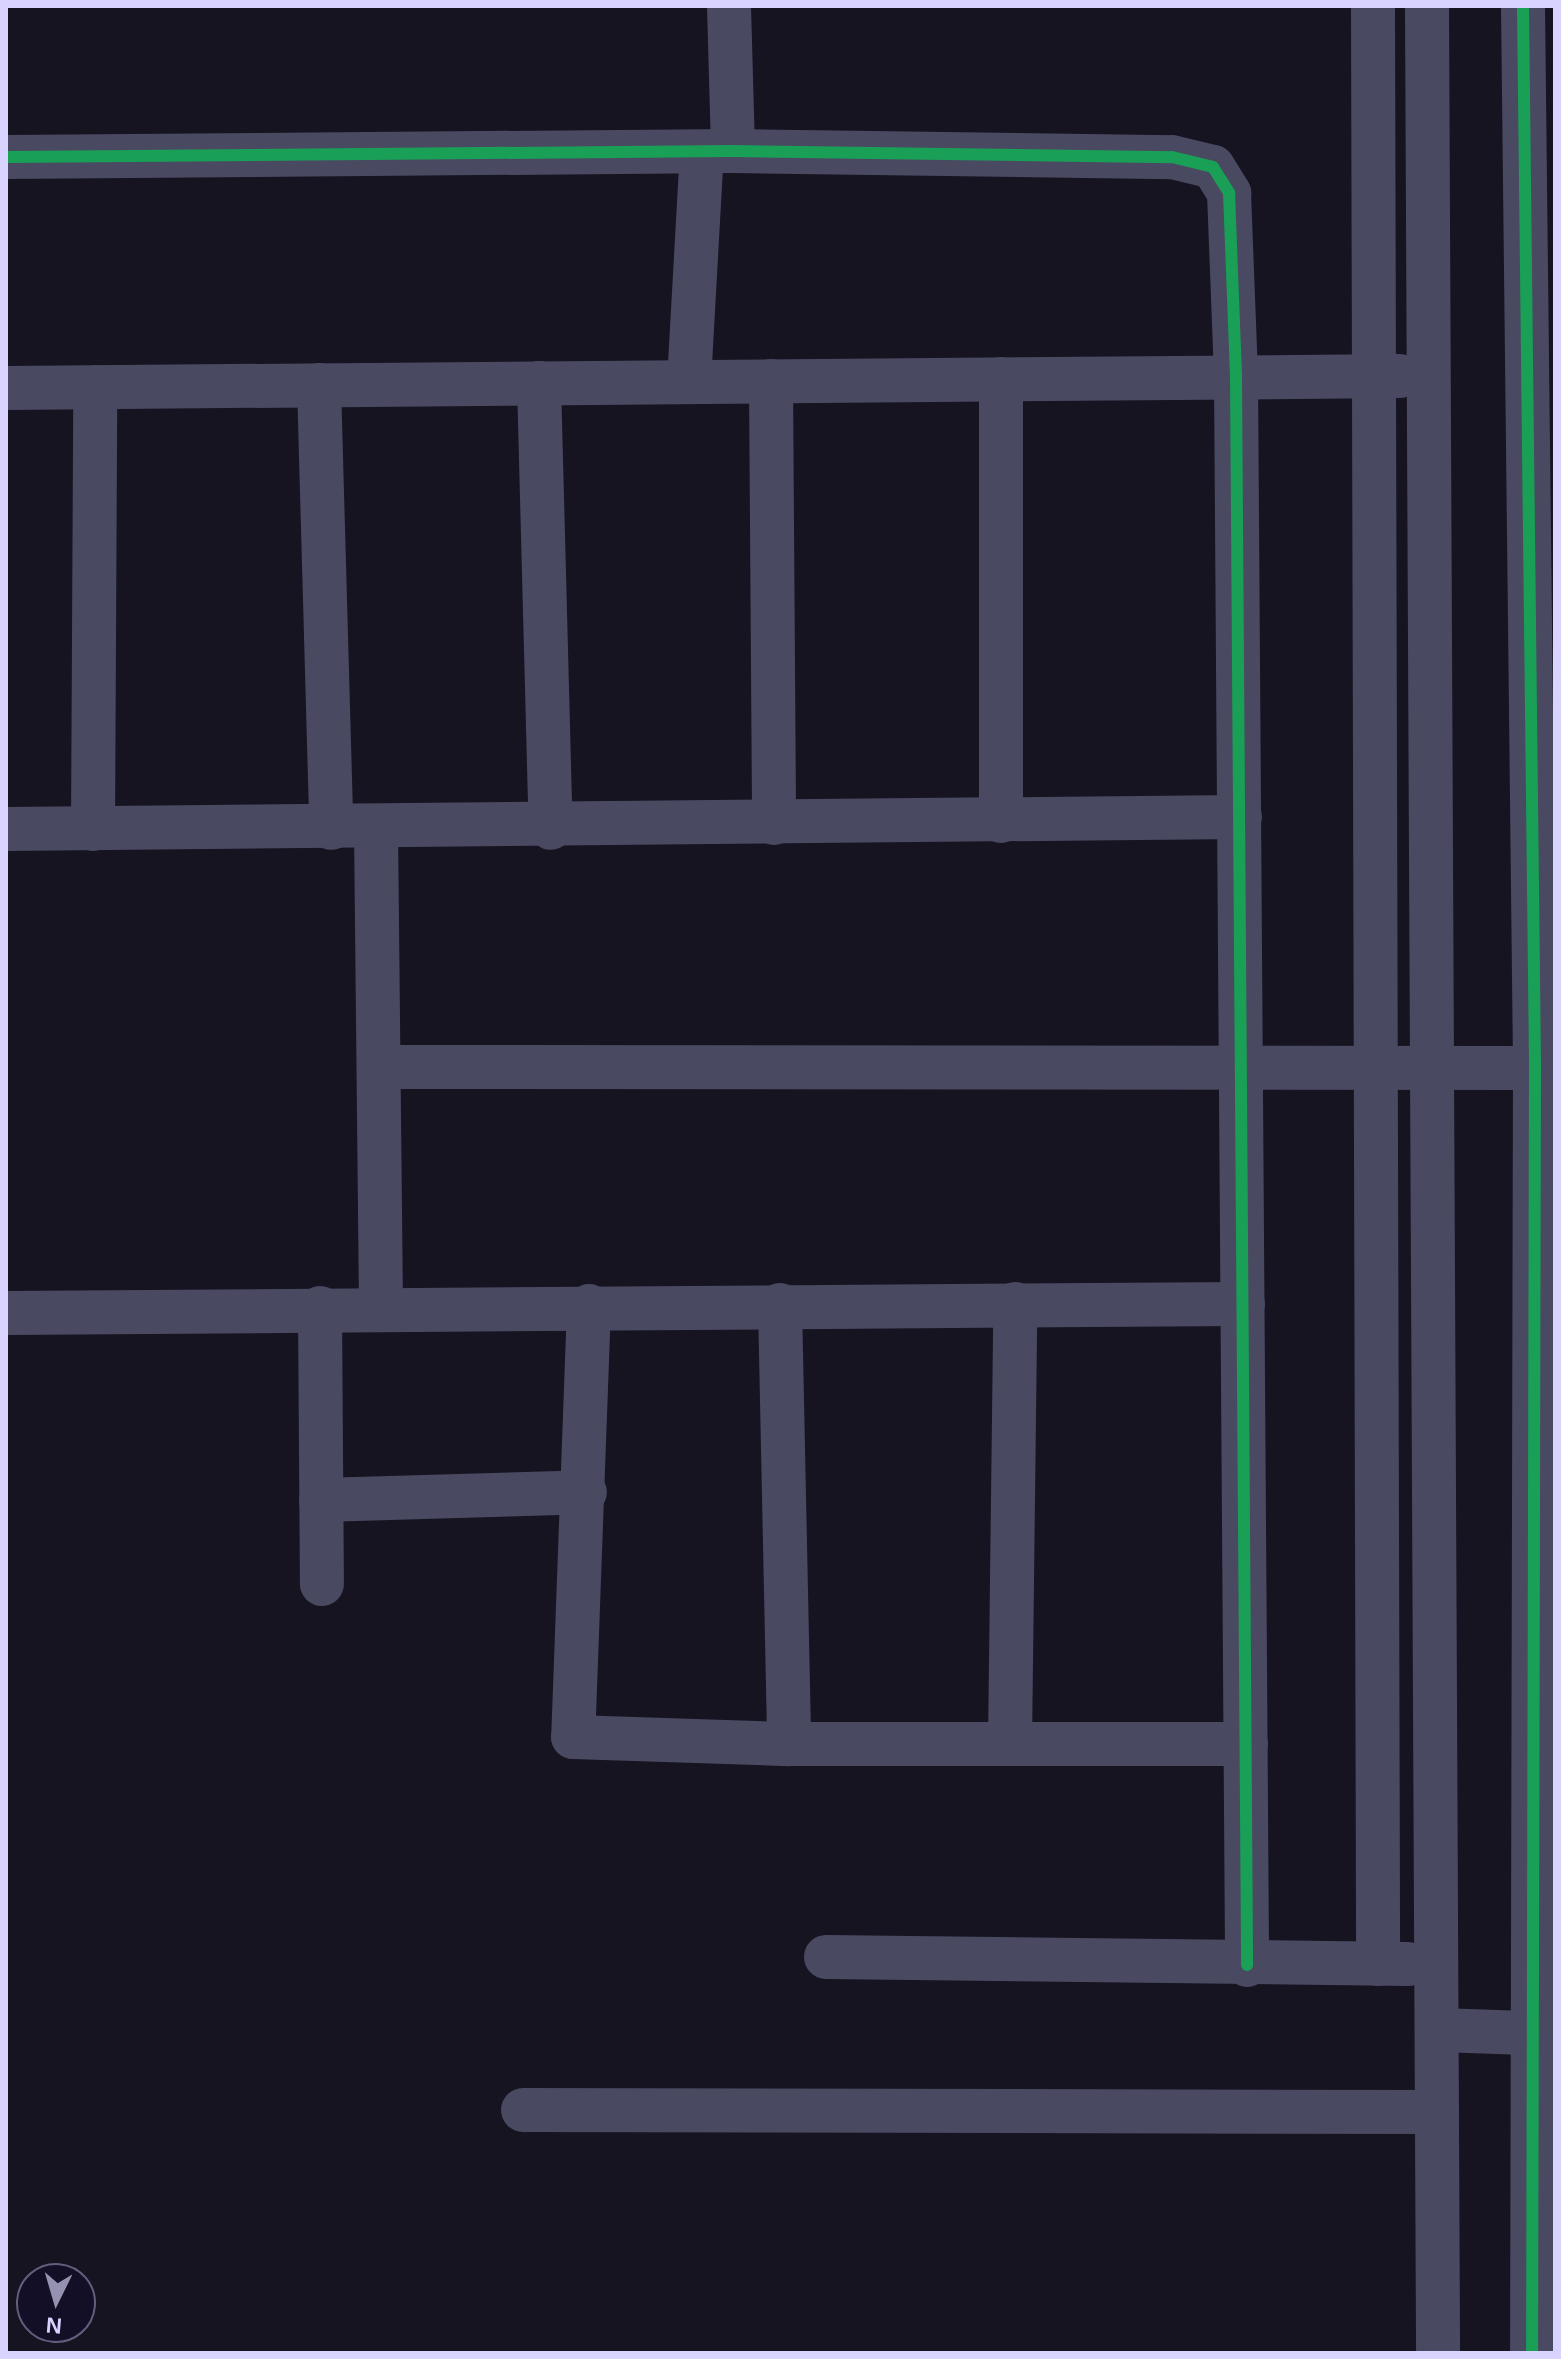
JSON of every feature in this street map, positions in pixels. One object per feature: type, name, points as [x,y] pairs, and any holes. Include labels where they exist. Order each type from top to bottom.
[{"type":"street","points":[[689,382],[718,152],[729,6]]},
{"type":"street","points":[[1373,6],[1371,1064],[1378,1964]]},
{"type":"street","points":[[1427,6],[1426,375],[1439,2030],[1438,2353]]},
{"type":"street","points":[[1523,6],[1540,289],[1545,1066],[1546,2033],[1532,2353]]},
{"type":"street","points":[[6,157],[718,152],[1172,157],[1213,167],[1229,193],[1236,377],[1247,1965]]},
{"type":"street","points":[[6,388],[1426,375]]},
{"type":"street","points":[[1001,379],[1001,821]]},
{"type":"street","points":[[771,381],[774,823]]},
{"type":"street","points":[[539,383],[551,828]]},
{"type":"street","points":[[319,385],[331,828]]},
{"type":"street","points":[[93,829],[95,387]]},
{"type":"street","points":[[6,829],[551,828],[1240,817]]},
{"type":"street","points":[[376,828],[381,1307]]},
{"type":"street","points":[[379,1067],[1433,1063],[1545,1066]]},
{"type":"street","points":[[1010,1744],[1015,1304]]},
{"type":"street","points":[[6,1313],[381,1307],[1243,1304]]},
{"type":"street","points":[[780,1305],[789,1744]]},
{"type":"street","points":[[589,1306],[585,1492],[573,1737],[789,1744],[1246,1744]]},
{"type":"street","points":[[320,1308],[322,1584]]},
{"type":"street","points":[[321,1500],[585,1492]]},
{"type":"street","points":[[826,1957],[1247,1965],[1438,1963]]},
{"type":"street","points":[[1439,2030],[1546,2033]]},
{"type":"street","points":[[523,2110],[1437,2112]]},
{"type":"cycle path","points":[[1523,6],[1535,1065],[1532,2353]]},
{"type":"cycle path","points":[[6,157],[733,151],[1172,157],[1213,167],[1229,193],[1236,377],[1247,1965]]}]
